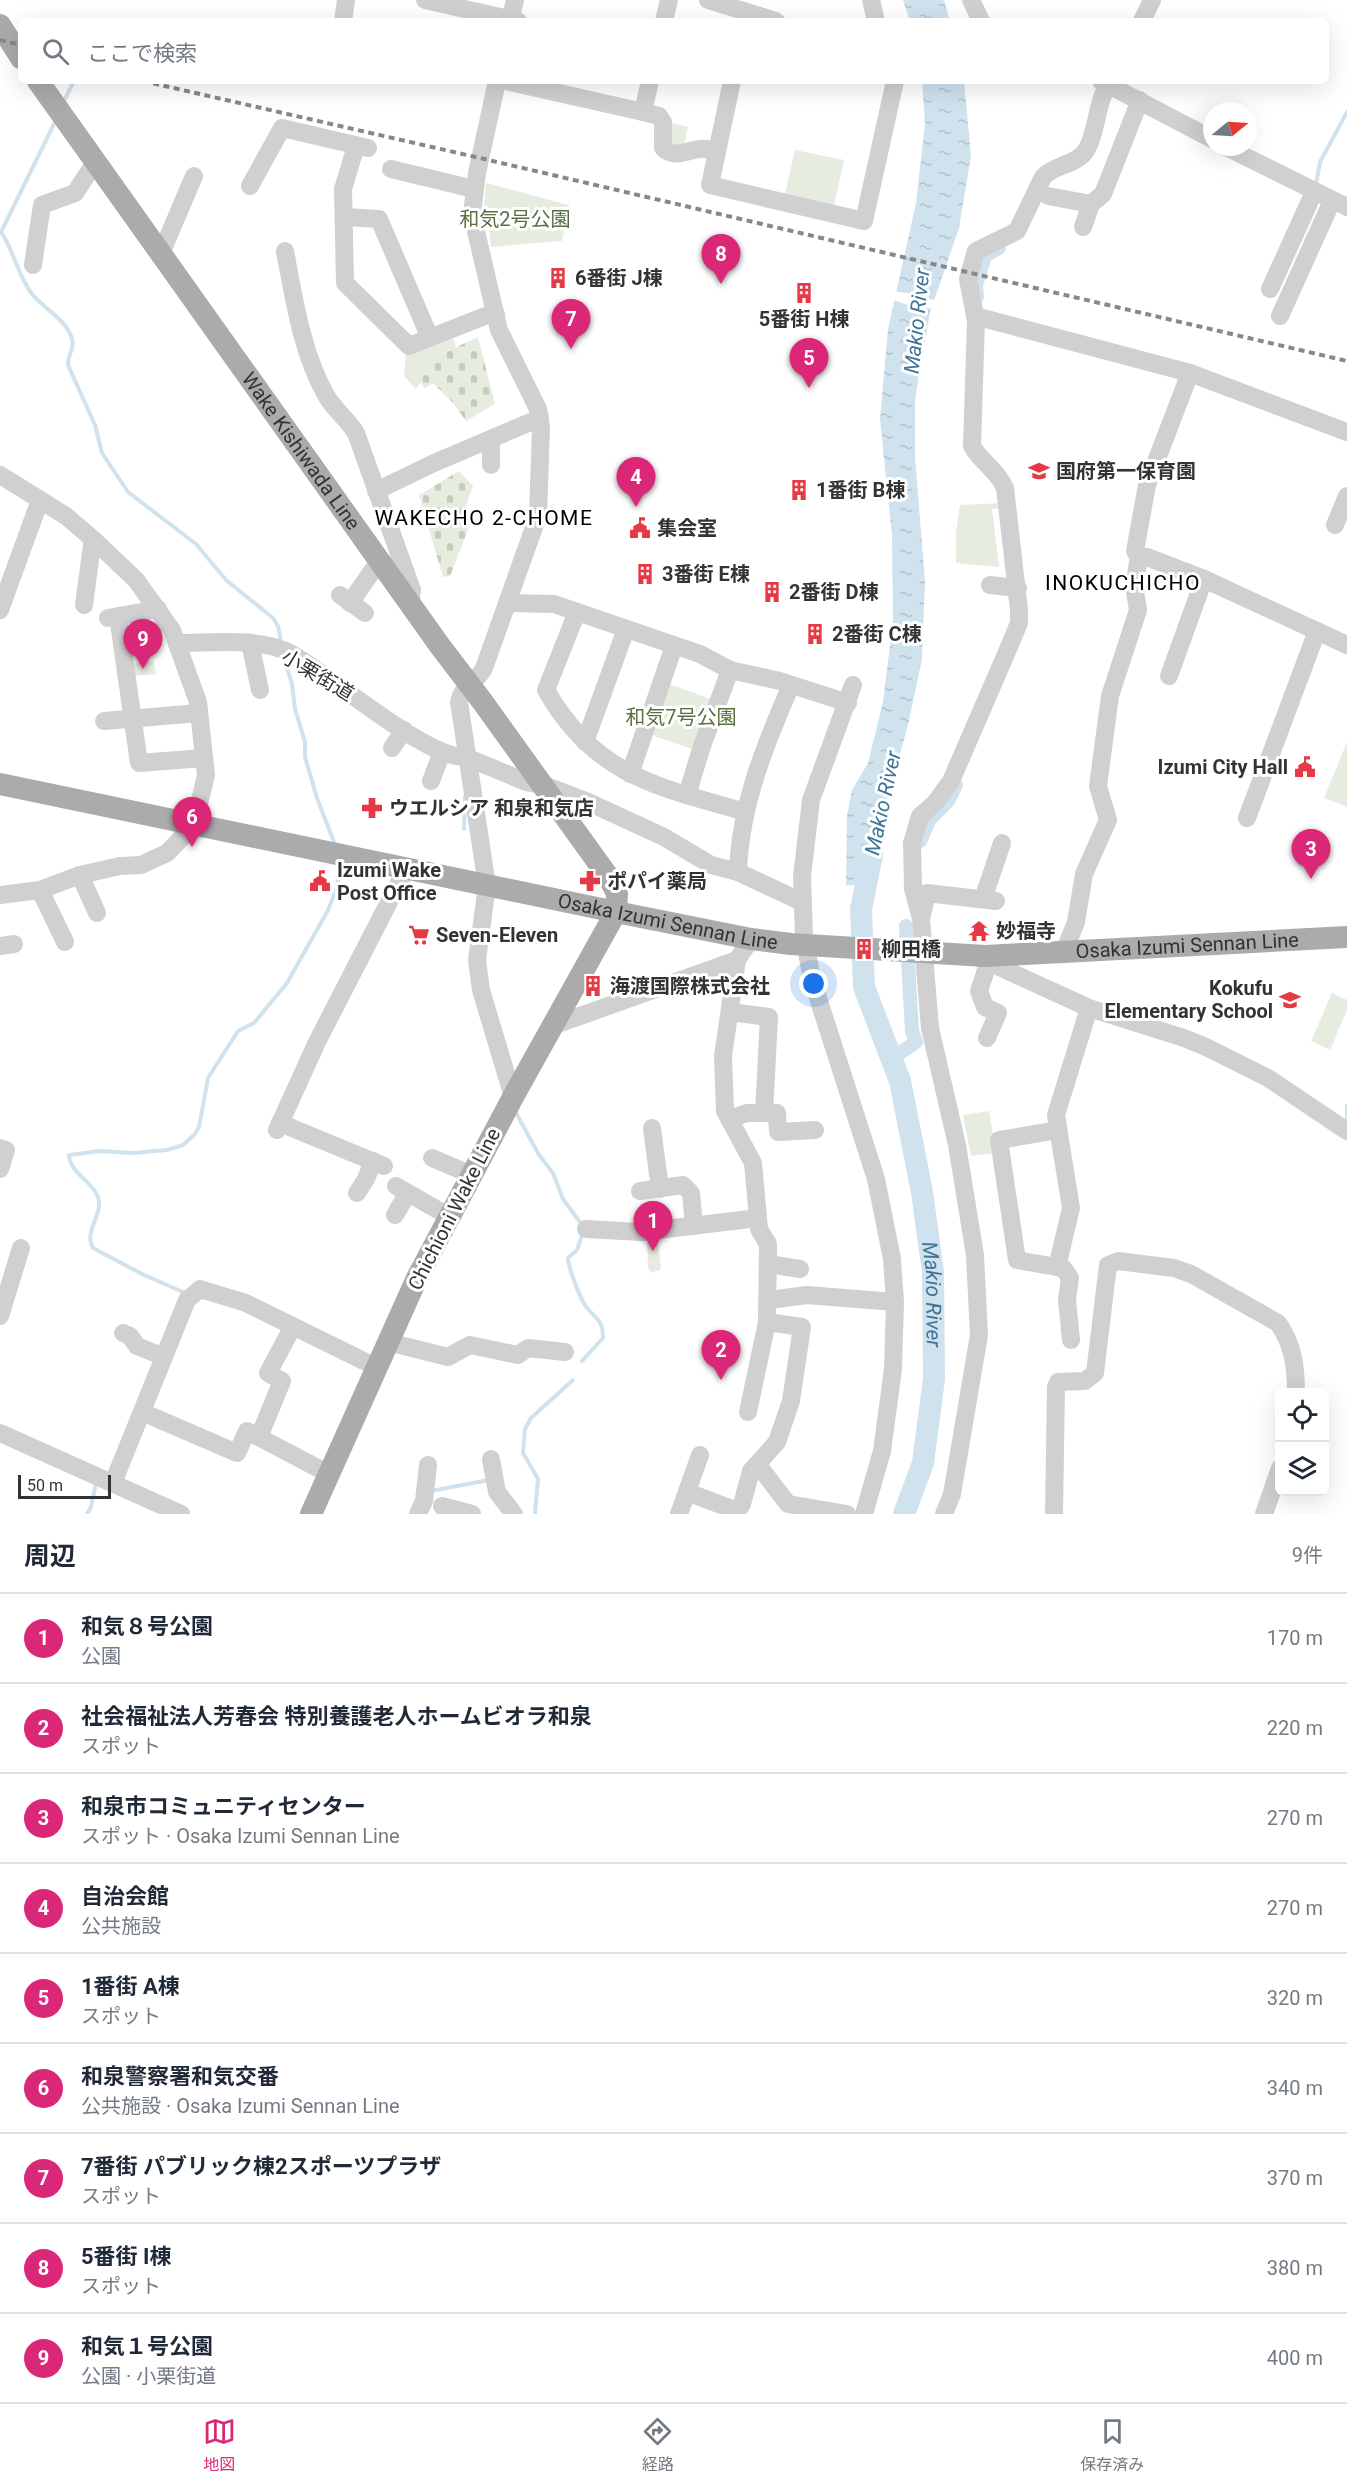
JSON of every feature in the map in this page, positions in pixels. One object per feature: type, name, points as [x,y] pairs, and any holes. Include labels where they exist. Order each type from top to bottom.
[{"type":"main road","points":[[0,25],[18,53]]},
{"type":"main road","name":"Wake Kishiwada Line","points":[[40,84],[160,256],[607,875],[617,893],[615,912]]},
{"type":"main road","name":"Osaka Izumi Sennan Line","points":[[0,784],[615,912],[751,939],[809,946],[920,952],[980,959],[1064,952],[1347,937]]},
{"type":"main road","name":"Chichioni Wake Line","points":[[311,1514],[388,1342],[450,1217],[615,912]]},
{"type":"street","points":[[343,18],[346,0]]},
{"type":"street","points":[[425,0],[504,18]]},
{"type":"street","points":[[513,18],[515,0]]},
{"type":"street","points":[[665,18],[669,0]]},
{"type":"street","points":[[708,0],[757,14]]},
{"type":"street","points":[[871,0],[875,18]]},
{"type":"street","points":[[971,0],[980,18]]},
{"type":"street","points":[[1143,18],[1152,0]]},
{"type":"street","points":[[496,84],[475,181],[472,214],[501,333],[538,409],[540,418],[538,516],[484,669],[480,676],[461,691],[459,702],[487,885],[477,960],[478,970],[481,990],[513,1097]]},
{"type":"street","points":[[519,84],[659,116],[663,122],[663,148],[667,151],[682,154],[702,148],[716,151]]},
{"type":"street","points":[[643,112],[649,84]]},
{"type":"street","points":[[731,84],[710,185],[864,221],[894,84]]},
{"type":"street","points":[[945,1514],[952,1494],[979,1335],[975,1255],[968,1204],[930,1028],[920,952],[921,919],[914,889],[912,843],[920,816],[935,803],[951,781],[1019,623],[1018,588],[1005,488],[1001,478],[977,456],[972,446],[979,317],[968,279],[976,250],[1017,231],[1043,177],[1049,170],[1076,160],[1087,149],[1102,96],[1110,84],[1203,134]]},
{"type":"street","points":[[1083,227],[1091,204],[1103,194],[1140,100]]},
{"type":"street","points":[[250,186],[265,142],[282,128],[362,147],[343,189],[345,283],[409,346],[484,316],[496,314]]},
{"type":"street","points":[[1244,156],[1340,204],[1280,316]]},
{"type":"street","points":[[38,258],[36,208],[75,193],[90,170],[96,165]]},
{"type":"street","points":[[160,256],[190,200],[194,176]]},
{"type":"street","points":[[397,176],[475,181]]},
{"type":"street","points":[[1270,289],[1314,192]]},
{"type":"street","points":[[1048,196],[1091,204]]},
{"type":"street","points":[[344,217],[379,219],[430,338]]},
{"type":"street","points":[[285,251],[304,336],[318,380],[329,400],[347,419],[356,433],[412,590],[410,604]]},
{"type":"street","points":[[979,317],[1190,373],[1347,432]]},
{"type":"street","points":[[1064,952],[1076,921],[1084,874],[1108,820],[1098,786],[1110,696],[1138,610],[1134,585],[1139,558],[1135,551],[1147,485],[1190,373]]},
{"type":"street","points":[[376,491],[434,463],[540,418]]},
{"type":"street","points":[[491,439],[491,465]]},
{"type":"street","points":[[0,476],[66,516],[136,580],[158,609],[172,630],[198,702],[206,775],[194,825],[167,853],[155,860],[141,865],[120,866],[80,875],[40,890],[0,895]]},
{"type":"street","points":[[1335,525],[1342,496]]},
{"type":"street","points":[[0,610],[40,500]]},
{"type":"street","points":[[84,605],[92,545],[95,541]]},
{"type":"street","points":[[1139,558],[1147,557],[1204,579],[1347,645]]},
{"type":"street","points":[[365,613],[345,599],[381,564]]},
{"type":"street","points":[[1168,668],[1183,619],[1204,579]]},
{"type":"street","points":[[990,585],[1018,588]]},
{"type":"street","points":[[507,603],[554,604],[700,654],[730,670],[791,685],[851,694],[811,800],[802,876],[802,902],[812,979],[876,1179],[892,1259],[896,1302],[893,1369],[882,1451],[864,1514]]},
{"type":"street","points":[[158,609],[113,617],[133,718],[139,763],[204,758]]},
{"type":"street","points":[[577,612],[546,690],[560,714],[585,742],[607,761],[630,774],[687,795],[746,812]]},
{"type":"street","points":[[585,742],[626,629]]},
{"type":"street","points":[[1247,818],[1317,631]]},
{"type":"street","name":"小栗街道","points":[[177,643],[250,643],[288,652],[404,730],[442,752],[457,757],[466,757],[526,782],[544,785],[588,802],[664,837],[711,865],[738,872],[802,902]]},
{"type":"street","points":[[250,643],[260,690]]},
{"type":"street","points":[[630,774],[674,646]]},
{"type":"street","points":[[687,795],[730,670]]},
{"type":"street","points":[[738,872],[739,842],[761,754],[791,685]]},
{"type":"street","points":[[104,721],[199,713]]},
{"type":"street","points":[[392,748],[404,730]]},
{"type":"street","points":[[432,781],[442,752]]},
{"type":"street","points":[[921,919],[927,893],[989,900],[1002,843]]},
{"type":"street","points":[[357,1193],[378,1163],[328,1149],[279,1127],[317,1042],[406,869]]},
{"type":"street","points":[[80,875],[97,913]]},
{"type":"street","points":[[40,890],[65,942]]},
{"type":"street","points":[[748,1412],[767,1322],[768,1244],[759,1229],[753,1163],[725,1111],[723,1056],[737,960],[751,939]]},
{"type":"street","points":[[987,1038],[998,1013],[985,1007],[979,991],[980,959],[1089,1008],[1206,1047],[1268,1078],[1347,1131]]},
{"type":"street","points":[[552,1026],[737,960]]},
{"type":"street","points":[[1057,1267],[1071,1208],[1056,1114],[1089,1008]]},
{"type":"street","points":[[730,1012],[770,1017],[764,1113]]},
{"type":"street","points":[[729,1119],[747,1113],[777,1113],[778,1132],[807,1126]]},
{"type":"street","points":[[1058,1130],[999,1140],[1017,1260],[1064,1269],[1070,1278],[1067,1300],[1074,1332]]},
{"type":"street","points":[[649,1136],[660,1189]]},
{"type":"street","points":[[0,1148],[6,1150],[0,1169]]},
{"type":"street","points":[[432,1158],[472,1175]]},
{"type":"street","points":[[640,1191],[683,1185],[691,1192],[694,1226]]},
{"type":"street","points":[[396,1215],[401,1190],[450,1217]]},
{"type":"street","points":[[586,1229],[617,1236],[759,1218]]},
{"type":"street","points":[[1,1307],[21,1248]]},
{"type":"street","points":[[1054,1514],[1056,1387],[1059,1382],[1085,1381],[1095,1372],[1108,1265],[1118,1260],[1174,1268],[1191,1274],[1278,1323],[1295,1361],[1296,1388]]},
{"type":"street","points":[[768,1264],[800,1269]]},
{"type":"street","points":[[113,1483],[187,1299],[200,1289],[246,1303],[292,1328],[378,1368]]},
{"type":"street","points":[[768,1300],[807,1295],[896,1302]]},
{"type":"street","points":[[687,1492],[736,1513],[742,1504],[751,1471],[777,1442],[791,1401],[802,1327],[767,1322]]},
{"type":"street","points":[[259,1437],[282,1381],[268,1373],[292,1328]]},
{"type":"street","points":[[123,1334],[130,1336],[137,1346],[164,1357]]},
{"type":"street","points":[[388,1342],[448,1357],[470,1345],[518,1355],[528,1348],[565,1352]]},
{"type":"street","points":[[142,1412],[237,1453],[247,1431],[329,1474]]},
{"type":"street","points":[[0,1433],[181,1514]]},
{"type":"street","points":[[680,1514],[700,1455]]},
{"type":"street","points":[[491,1459],[497,1492],[514,1514]]},
{"type":"street","points":[[418,1514],[424,1501],[428,1465]]},
{"type":"street","points":[[758,1465],[788,1504],[847,1514]]},
{"type":"street","points":[[1264,1514],[1275,1482]]},
{"type":"street","points":[[442,1506],[472,1514]]},
{"type":"green space","points":[[668,122],[688,127],[683,148],[670,147]]},
{"type":"green space","points":[[795,150],[844,160],[833,210],[784,198]]},
{"type":"green space","name":"和気2号公園","points":[[486,183],[569,205],[562,241],[491,247],[488,219],[484,207]]},
{"type":"green space","points":[[452,335],[456,347],[439,355],[415,378],[420,383],[416,389],[404,376],[406,354]]},
{"type":"green space","points":[[478,337],[495,404],[466,421],[452,402],[433,383],[425,388],[415,378],[439,355]]},
{"type":"green space","points":[[459,471],[473,486],[466,505],[470,522],[450,576],[443,577],[419,495]]},
{"type":"green space","points":[[1005,503],[1005,508],[992,509],[999,567],[956,563],[956,533],[960,505]]},
{"type":"green space","points":[[154,661],[156,674],[132,676],[130,664]]},
{"type":"green space","name":"和気7号公園","points":[[667,683],[713,700],[695,750],[649,734]]},
{"type":"green space","points":[[1347,742],[1347,807],[1324,798]]},
{"type":"green space","points":[[1332,993],[1347,1000],[1347,1010],[1330,1050],[1311,1041]]},
{"type":"green space","points":[[989,1111],[996,1153],[971,1156],[963,1115]]},
{"type":"green space","points":[[647,1235],[657,1235],[661,1269],[651,1273],[648,1267]]},
{"type":"water","points":[[903,0],[944,0],[949,18],[909,18]]},
{"type":"water","points":[[922,84],[964,84],[971,156],[959,228],[930,312],[915,400],[915,457],[925,581],[922,659],[908,725],[885,808],[874,886],[846,885],[847,816],[852,790],[868,763],[883,702],[893,621],[892,536],[880,419],[888,329],[916,203],[925,124]]},
{"type":"pier","points":[[893,291],[937,301],[934,309],[910,306],[891,299]]},
{"type":"waterway","points":[[64,101],[72,84]]},
{"type":"waterway","points":[[1316,184],[1320,162],[1347,112]]},
{"type":"waterway","points":[[54,124],[1,232],[27,287],[69,332],[73,343],[68,365],[95,425],[102,453],[128,492],[196,544],[226,580],[273,618],[278,626],[281,642]]},
{"type":"waterway","points":[[977,297],[976,285],[985,256],[999,248]]},
{"type":"waterway","points":[[284,658],[305,742],[305,757],[317,798],[334,842]]},
{"type":"waterway","points":[[920,841],[930,819],[948,801],[956,785]]},
{"type":"waterway","points":[[464,829],[465,797]]},
{"type":"waterway","name":"Makio River","points":[[872,855],[861,909],[864,987],[900,1081],[922,1192],[933,1272],[934,1379],[923,1463],[904,1514]]},
{"type":"waterway","points":[[183,1292],[142,1274],[93,1248],[90,1236],[98,1210],[98,1197],[73,1167],[69,1155],[99,1151],[133,1153],[167,1150],[183,1145],[194,1135],[199,1127],[208,1078],[238,1031],[254,1023],[287,983],[328,910],[337,888],[340,864]]},
{"type":"waterway","points":[[891,1059],[916,1042],[912,1031],[906,926]]},
{"type":"waterway","points":[[1347,1106],[1347,1122]]},
{"type":"waterway","points":[[515,1111],[539,1155],[553,1173],[563,1199],[582,1225]]},
{"type":"waterway","points":[[582,1361],[603,1338],[600,1322],[583,1301],[568,1258],[577,1250],[583,1232]]},
{"type":"waterway","points":[[535,1514],[538,1479],[523,1453],[525,1429],[531,1418],[573,1380]]},
{"type":"waterway","points":[[431,1491],[489,1480]]},
{"type":"waterway","points":[[87,1514],[91,1507],[96,1483]]},
{"type":"railway","points":[[0,40],[18,44]]},
{"type":"railway","points":[[156,84],[1347,361]]},
{"type":"place","name":"6番街 J棟","points":[[558,278]]},
{"type":"place","name":"5番街 I棟","points":[[721,284]]},
{"type":"place","name":"5番街 H棟","points":[[804,293]]},
{"type":"place","name":"7番街 パブリック棟2スポーツプラザ","points":[[571,349]]},
{"type":"place","name":"1番街 A棟","points":[[809,388]]},
{"type":"place","name":"国府第一保育園","points":[[1039,471]]},
{"type":"place","name":"1番街 B棟","points":[[799,490]]},
{"type":"place","name":"自治会館","points":[[636,507]]},
{"type":"place","name":"集会室","points":[[640,528]]},
{"type":"place","name":"3番街 E棟","points":[[645,574]]},
{"type":"place","name":"2番街 D棟","points":[[772,592]]},
{"type":"place","name":"2番街 C棟","points":[[815,634]]},
{"type":"place","name":"和気１号公園","points":[[143,669]]},
{"type":"place","name":"Izumi City Hall","points":[[1305,767]]},
{"type":"place","name":"ウエルシア 和泉和気店","points":[[372,808]]},
{"type":"place","name":"和泉警察署和気交番","points":[[192,847]]},
{"type":"place","name":"和泉市コミュニティセンター","points":[[1311,879]]},
{"type":"place","name":"Izumi Wake Post Office","points":[[320,881]]},
{"type":"place","name":"ポパイ薬局","points":[[590,881]]},
{"type":"place","name":"妙福寺","points":[[979,931]]},
{"type":"place","name":"Seven-Eleven","points":[[419,935]]},
{"type":"place","name":"柳田橋","points":[[864,949]]},
{"type":"place","name":"海渡国際株式会社","points":[[593,986]]},
{"type":"place","name":"Kokufu Elementary School","points":[[1290,1000]]},
{"type":"place","name":"和気８号公園","points":[[653,1251]]},
{"type":"place","name":"社会福祉法人芳春会 特別養護老人ホームビオラ和泉","points":[[721,1380]]},
{"type":"district","name":"WAKECHO 2-CHOME","points":[[484,518]]},
{"type":"district","name":"INOKUCHICHO","points":[[1123,583]]}]
